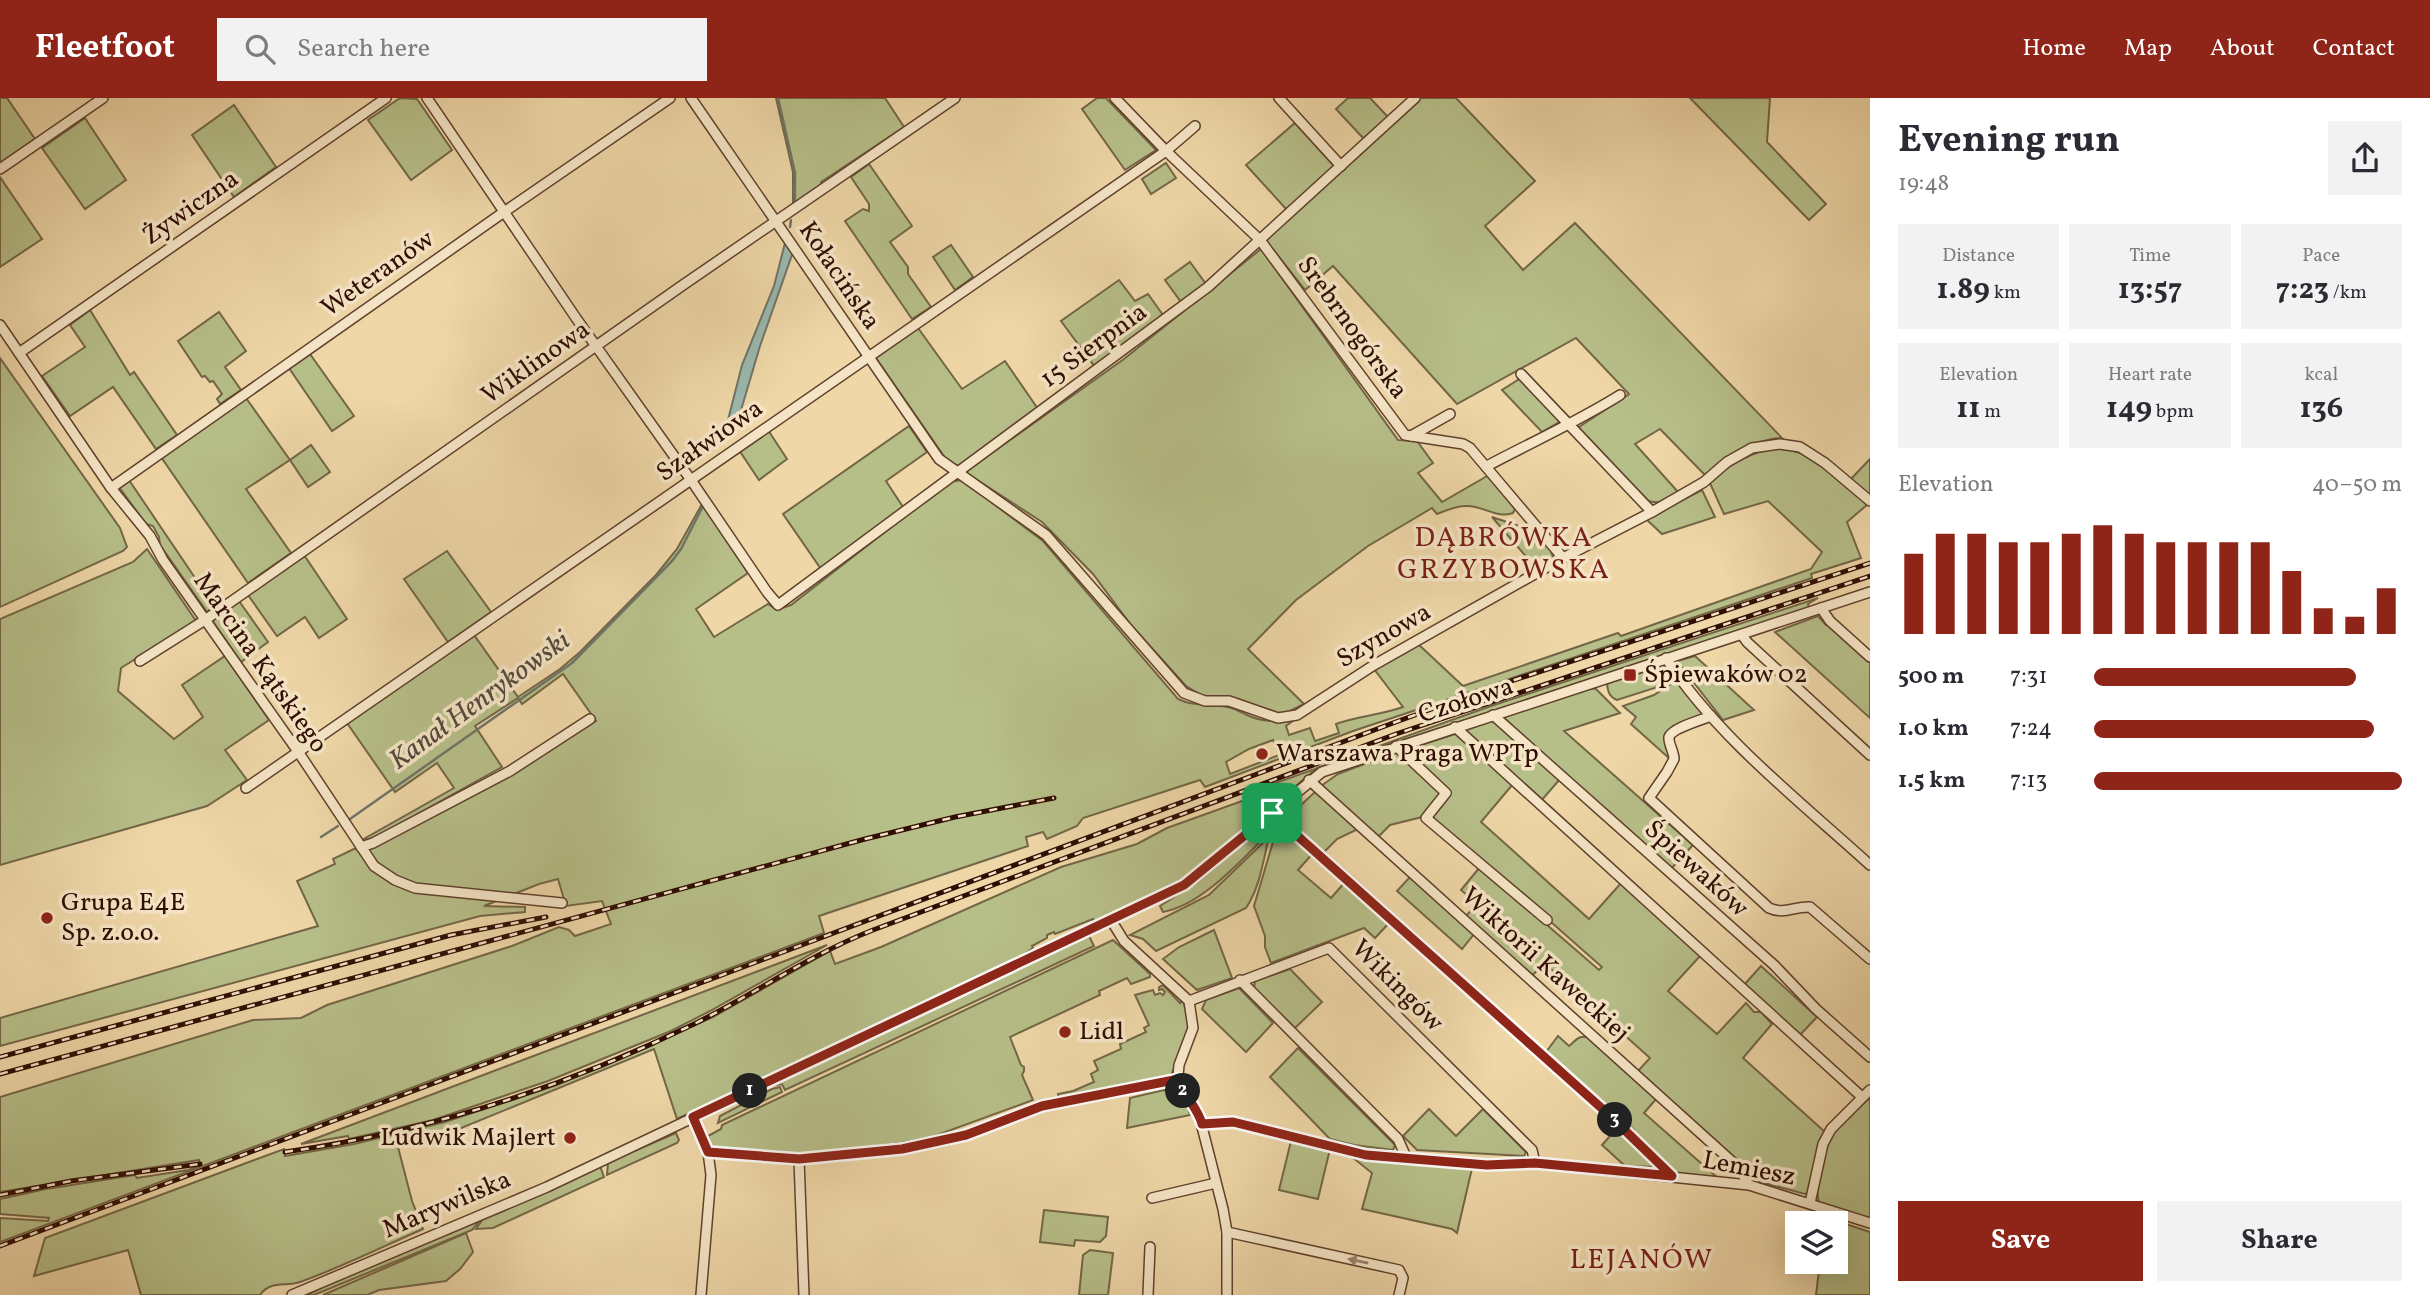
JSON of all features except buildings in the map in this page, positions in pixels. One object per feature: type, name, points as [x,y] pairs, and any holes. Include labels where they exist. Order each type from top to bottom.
[{"type":"street","points":[[0,169],[103,98]]},
{"type":"street","name":"Żywiczna","points":[[19,353],[386,98]]},
{"type":"street","points":[[427,98],[691,480]]},
{"type":"street","name":"Weteranów","points":[[111,488],[670,98]]},
{"type":"street","name":"Kołacińska","points":[[691,98],[940,460],[957,472]]},
{"type":"street","name":"Wiklinowa","points":[[140,661],[205,620],[776,220],[955,98]]},
{"type":"street","name":"Srebrnogórska","points":[[1115,98],[1166,151],[1261,240],[1405,435],[1463,444],[1470,448],[1563,558]]},
{"type":"street","points":[[1279,98],[1341,166]]},
{"type":"street","name":"15 Sierpnia","points":[[691,480],[778,605],[1209,287],[1415,98]]},
{"type":"street","name":"Szałwiowa","points":[[246,788],[1166,151],[1195,126]]},
{"type":"street","name":"Marcina Kątskiego","points":[[0,325],[111,488],[150,537],[163,560],[299,753],[374,866],[394,880],[415,888],[562,903]]},
{"type":"street","points":[[1521,374],[1652,512]]},
{"type":"street","points":[[1487,466],[1569,426],[1620,395]]},
{"type":"street","points":[[1411,436],[1450,414]]},
{"type":"street","name":"Szynowa","points":[[957,472],[1046,535],[1184,693],[1205,701],[1229,701],[1278,718],[1297,715],[1347,681],[1563,558],[1704,482],[1739,454],[1752,448],[1780,444],[1800,447],[1825,463],[1870,501]]},
{"type":"street","name":"Czołowa","points":[[693,1117],[1192,881],[1310,780],[1332,767],[1870,592]]},
{"type":"street","points":[[1821,608],[1830,621],[1870,657]]},
{"type":"street","points":[[1742,635],[1870,755]]},
{"type":"street","points":[[1667,658],[1710,716],[1738,745],[1870,864]]},
{"type":"street","name":"Śpiewaków","points":[[1493,715],[1791,980],[1816,1009],[1870,1057]]},
{"type":"street","points":[[1710,716],[1674,730],[1670,735],[1674,759],[1649,798],[1769,908],[1783,912],[1803,906],[1810,907],[1870,959]]},
{"type":"street","points":[[361,847],[510,771],[590,719]]},
{"type":"street","points":[[1455,727],[1862,1097]]},
{"type":"street","points":[[1396,746],[1446,793],[1426,818],[1547,920]]},
{"type":"street","name":"Wiktorii Kaweckiej","points":[[1310,780],[1738,1167],[1749,1185]]},
{"type":"street","points":[[1272,813],[1597,1104],[1672,1176]]},
{"type":"street","points":[[1111,920],[1124,941],[1189,1001],[1193,1028],[1180,1065],[1179,1079],[1182,1090],[1195,1106],[1202,1124],[1227,1232],[1227,1295]]},
{"type":"street","name":"Wikingów","points":[[1189,1001],[1329,948],[1531,1150],[1535,1163]]},
{"type":"street","points":[[1240,980],[1398,1139],[1406,1157]]},
{"type":"street","points":[[708,1152],[799,1159],[902,1149],[966,1135],[1042,1106],[1179,1079]]},
{"type":"street","points":[[1810,1203],[1827,1136],[1870,1090]]},
{"type":"street","points":[[693,1117],[708,1152],[711,1175],[701,1295]]},
{"type":"street","name":"Marywilska","points":[[292,1295],[547,1186],[693,1117]]},
{"type":"street","name":"Lemiesz","points":[[1202,1124],[1233,1122],[1366,1155],[1487,1165],[1535,1163],[1749,1185],[1870,1223]]},
{"type":"street","points":[[799,1159],[804,1295]]},
{"type":"street","points":[[1152,1198],[1216,1183]]},
{"type":"street","points":[[1227,1232],[1399,1270],[1403,1279],[1399,1295]]},
{"type":"street","points":[[1148,1295],[1150,1247]]},
{"type":"green space","points":[[0,98],[7,98],[35,139],[0,163]]},
{"type":"green space","points":[[400,98],[417,99],[452,150],[411,180],[368,120]]},
{"type":"green space","points":[[776,98],[885,98],[904,127],[821,182],[823,186],[793,206],[793,172]]},
{"type":"green space","points":[[1097,98],[1106,98],[1156,150],[1125,170],[1082,109]]},
{"type":"green space","points":[[1348,98],[1370,98],[1388,117],[1364,139],[1336,109]]},
{"type":"green space","points":[[1419,98],[1456,98],[1535,181],[1485,226],[1523,270],[1575,223],[1782,438],[1749,447],[1705,475],[1660,429],[1635,444],[1679,493],[1662,502],[1649,501],[1643,499],[1579,427],[1629,394],[1576,338],[1457,404],[1333,266],[1305,290],[1265,239]]},
{"type":"green space","points":[[1690,98],[1770,98],[1767,142],[1826,204],[1809,220]]},
{"type":"green space","points":[[234,105],[276,167],[234,197],[192,135]]},
{"type":"green space","points":[[85,118],[126,180],[85,209],[42,148]]},
{"type":"green space","points":[[1295,123],[1335,167],[1287,210],[1246,165]]},
{"type":"green space","points":[[1166,163],[1176,178],[1151,194],[1142,179]]},
{"type":"green space","points":[[869,164],[912,226],[890,242],[931,307],[912,319],[845,221],[863,209],[869,211],[869,204],[851,177]]},
{"type":"green space","points":[[0,177],[42,239],[0,267]]},
{"type":"green space","points":[[951,245],[973,277],[955,290],[933,257]]},
{"type":"green space","points":[[1261,249],[1398,440],[1417,441],[1433,463],[1418,473],[1442,502],[1489,475],[1515,509],[1513,513],[1504,515],[1465,506],[1437,514],[1432,508],[1368,546],[1296,600],[1248,649],[1304,704],[1282,715],[1201,695],[1186,686],[1131,625],[1093,574],[1042,522],[965,472],[1124,359]]},
{"type":"green space","points":[[1190,262],[1206,284],[1181,302],[1165,280]]},
{"type":"green space","points":[[1119,280],[1135,301],[1148,294],[1163,315],[1095,367],[1061,321]]},
{"type":"green space","points":[[90,310],[130,375],[134,372],[177,435],[156,449],[113,387],[70,416],[42,376],[85,347],[70,325]]},
{"type":"green space","points":[[219,312],[246,351],[225,367],[241,390],[220,404],[217,399],[222,394],[213,381],[202,377],[178,341]]},
{"type":"green space","points":[[918,328],[962,389],[1005,361],[1038,409],[958,466],[948,462],[876,358]]},
{"type":"green space","points":[[310,354],[354,416],[332,431],[289,368]]},
{"type":"green space","points":[[0,358],[120,528],[127,547],[0,607]]},
{"type":"green space","points":[[1521,378],[1561,421],[1542,432],[1502,390]]},
{"type":"green space","points":[[246,398],[290,460],[246,489],[291,553],[248,583],[161,457]]},
{"type":"green space","points":[[909,426],[927,452],[886,481],[903,507],[821,569],[783,514]]},
{"type":"green space","points":[[768,430],[787,459],[759,480],[739,450]]},
{"type":"green space","points":[[311,445],[330,472],[308,487],[290,460]]},
{"type":"green space","points":[[1778,448],[1791,450],[1816,461],[1868,504],[1847,522],[1861,558],[1811,574],[1812,578],[1353,731],[1205,787],[1200,780],[1083,818],[1077,826],[1047,839],[1043,832],[1026,837],[1028,846],[819,916],[824,933],[0,1242],[0,1218],[48,1221],[49,1218],[0,1214],[0,1199],[46,1189],[135,1175],[137,1178],[200,1166],[199,1160],[0,1192],[0,1097],[253,1020],[301,1018],[327,1005],[512,946],[559,927],[569,930],[575,936],[611,924],[602,901],[566,906],[558,879],[484,906],[525,907],[525,912],[480,916],[0,1046],[0,1018],[318,926],[297,881],[335,864],[333,859],[508,775],[596,721],[563,674],[522,704],[518,698],[475,726],[502,767],[365,843],[362,840],[454,788],[437,763],[395,792],[347,723],[474,635],[518,697],[580,652],[656,575],[677,549],[702,504],[748,573],[696,609],[714,637],[768,604],[777,610],[791,605],[949,482],[962,480],[1043,541],[1178,699],[1230,708],[1266,721],[1297,718],[1286,726],[1289,735],[1310,728],[1315,741],[1339,733],[1336,724],[1403,707],[1374,669],[1417,643],[1463,686],[1618,633],[1621,636],[1811,569],[1822,552],[1768,501],[1724,514],[1709,481],[1741,460]],"holes":[[[1273,740],[1279,755],[1230,774],[1226,762]]]},
{"type":"green space","points":[[1870,459],[1870,497],[1850,480]]},
{"type":"green space","points":[[129,480],[214,606],[207,612],[160,545],[153,526],[146,524],[119,487]]},
{"type":"green space","points":[[1702,490],[1715,517],[1662,534],[1646,519]]},
{"type":"green space","points":[[1492,517],[1529,530],[1545,540],[1553,557],[1536,568]]},
{"type":"green space","points":[[147,549],[196,621],[121,668],[118,691],[174,739],[203,717],[182,685],[225,656],[269,720],[225,750],[247,780],[207,806],[0,865],[0,619],[133,562]]},
{"type":"green space","points":[[447,551],[491,612],[448,642],[404,579]]},
{"type":"green space","points":[[304,555],[347,619],[319,638],[305,617],[277,636],[248,595]]},
{"type":"green space","points":[[1818,598],[1808,604],[1809,608],[1323,766],[1491,706]]},
{"type":"green space","points":[[239,601],[268,642],[241,662],[212,620]]},
{"type":"green space","points":[[1818,616],[1826,625],[1833,626],[1870,661],[1870,718],[1775,632]]},
{"type":"green space","points":[[1695,656],[1754,710],[1723,720],[1677,661]]},
{"type":"green space","points":[[1668,664],[1673,673],[1661,686],[1617,700],[1608,690],[1607,684],[1611,682]]},
{"type":"green space","points":[[1677,680],[1703,710],[1703,714],[1673,726],[1667,734],[1671,760],[1631,724],[1636,717],[1623,706],[1654,695]]},
{"type":"green space","points":[[1589,688],[1596,689],[1620,713],[1564,731],[1693,845],[1670,870],[1503,717]]},
{"type":"green space","points":[[1494,719],[1560,779],[1541,801],[1464,731]]},
{"type":"green space","points":[[1458,733],[1513,784],[1481,822],[1589,919],[1622,882],[1701,955],[1668,991],[1717,1034],[1746,1003],[1754,1012],[1761,1012],[1772,1024],[1743,1058],[1825,1132],[1810,1191],[1805,1194],[1756,1181],[1638,1071],[1650,1058],[1544,963],[1530,978],[1465,917],[1477,904],[1461,890],[1480,867],[1599,970],[1602,967],[1433,818],[1450,794],[1403,751]]},
{"type":"green space","points":[[1396,752],[1440,791],[1439,796],[1422,817],[1390,825],[1376,839],[1321,786],[1338,774]]},
{"type":"green space","points":[[1317,768],[1183,882],[1095,922],[1093,919],[1047,935],[1047,938],[1032,946],[1033,948],[1015,961],[677,1119],[654,1049],[449,1133],[398,1147],[412,1201],[423,1229],[316,1276],[295,1283],[268,1287],[260,1295],[141,1295],[128,1250],[34,1276],[45,1238],[284,1149],[285,1156],[354,1144],[445,1122],[557,1085],[713,1017],[830,951],[835,964],[881,947],[1061,867],[1137,844],[1167,828],[1259,795],[1257,790]]},
{"type":"green space","points":[[1316,791],[1358,829],[1337,839],[1323,853],[1287,818]]},
{"type":"green space","points":[[1270,821],[1279,823],[1225,876],[1195,899],[1163,912],[1160,906],[1198,882]]},
{"type":"green space","points":[[1283,825],[1314,852],[1298,870],[1331,898],[1346,881],[1391,921],[1375,938],[1364,928],[1271,963],[1254,906],[1276,832]]},
{"type":"green space","points":[[1269,837],[1258,883],[1246,908],[1156,951],[1143,939],[1130,935],[1209,895]]},
{"type":"green space","points":[[1411,876],[1474,934],[1462,949],[1397,891]]},
{"type":"green space","points":[[1214,930],[1232,978],[1197,990],[1163,959],[1179,947]]},
{"type":"green space","points":[[1089,936],[1094,946],[785,1090],[782,1084],[771,1086]]},
{"type":"green space","points":[[1113,940],[1150,974],[1150,977],[1131,984],[1127,978],[1099,991],[1100,995],[1010,1037],[1024,1067],[1022,1075],[1033,1100],[929,1138],[901,1143],[797,1155],[712,1149],[708,1136],[721,1129],[722,1125]]},
{"type":"green space","points":[[827,945],[671,1031],[548,1081],[433,1120],[349,1139],[348,1136],[301,1144]]},
{"type":"green space","points":[[1761,966],[1817,1017],[1799,1036],[1744,985]]},
{"type":"green space","points":[[1290,969],[1322,1002],[1295,1028],[1254,988],[1255,981]]},
{"type":"green space","points":[[1163,985],[1180,1003],[1184,1003],[1189,1026],[1171,1076],[1059,1098],[1058,1094],[1094,1082],[1091,1074],[1098,1070],[1094,1061],[1121,1049],[1120,1044],[1146,1032],[1144,1028],[1149,1025],[1135,995],[1153,990],[1155,995],[1163,995],[1165,992],[1159,990],[1159,987]]},
{"type":"green space","points":[[1239,988],[1273,1023],[1246,1052],[1202,1009],[1206,1000]]},
{"type":"green space","points":[[1558,1036],[1569,1046],[1581,1037],[1589,1038],[1657,1098],[1644,1113],[1719,1179],[1675,1173],[1632,1132],[1634,1130],[1546,1052]]},
{"type":"green space","points":[[1298,1048],[1395,1145],[1393,1150],[1330,1139],[1270,1077]]},
{"type":"green space","points":[[780,1087],[782,1092],[718,1123],[720,1116]]},
{"type":"green space","points":[[1164,1090],[1181,1099],[1190,1115],[1127,1128],[1130,1098]]},
{"type":"green space","points":[[1866,1097],[1870,1101],[1870,1220],[1819,1203],[1821,1165],[1831,1135]]},
{"type":"green space","points":[[1429,1109],[1456,1136],[1483,1109],[1526,1152],[1524,1156],[1417,1150],[1403,1136]]},
{"type":"green space","points":[[1618,1127],[1659,1167],[1625,1166],[1602,1145]]},
{"type":"green space","points":[[676,1133],[679,1140],[677,1143],[607,1175],[608,1163]]},
{"type":"green space","points":[[1291,1141],[1330,1149],[1318,1199],[1279,1190]]},
{"type":"green space","points":[[1347,1153],[1403,1163],[1473,1164],[1457,1233],[1452,1229],[1362,1209],[1372,1173]]},
{"type":"green space","points":[[600,1166],[604,1177],[493,1228],[476,1229],[485,1216]]},
{"type":"green space","points":[[1044,1210],[1108,1217],[1106,1236],[1100,1242],[1075,1240],[1074,1246],[1040,1242]]},
{"type":"green space","points":[[475,1220],[478,1223],[472,1230],[314,1295],[307,1295],[345,1276]]},
{"type":"green space","points":[[1848,1225],[1870,1232],[1870,1295],[1816,1295],[1819,1274],[1848,1274]]},
{"type":"green space","points":[[466,1233],[473,1252],[446,1281],[379,1290],[367,1295],[323,1295]]},
{"type":"green space","points":[[1090,1250],[1113,1253],[1108,1295],[1079,1295],[1083,1255]]},
{"type":"water","points":[[785,243],[793,252],[760,346],[736,427],[728,420],[742,365],[774,286]]},
{"type":"waterway","name":"Kanał Henrykowski","points":[[778,98],[795,173],[795,204]]},
{"type":"waterway","name":"Kanał Henrykowski","points":[[790,227],[791,220]]},
{"type":"waterway","name":"Kanał Henrykowski","points":[[350,819],[572,663],[672,561],[702,508]]},
{"type":"waterway","name":"Kanał Henrykowski","points":[[321,837],[338,826]]},
{"type":"railway","points":[[0,1246],[1393,723],[1481,691],[1870,563]]},
{"type":"railway","points":[[285,1152],[391,1132],[443,1119],[545,1087],[596,1068],[694,1024],[804,963],[873,930],[1396,734],[1870,576]]},
{"type":"railway","points":[[0,1074],[865,839],[955,817],[1054,798]]},
{"type":"railway","points":[[0,1057],[451,935],[546,917]]},
{"type":"railway","points":[[0,1195],[71,1181],[200,1164]]},
{"type":"place","name":"Śpiewaków 02","points":[[1630,675]]},
{"type":"place","name":"Warszawa Praga WPTp","points":[[1262,754]]},
{"type":"place","name":"Grupa E4E Sp. z.o.o.","points":[[47,918]]},
{"type":"place","name":"Lidl","points":[[1065,1032]]},
{"type":"place","name":"Ludwik Majlert","points":[[570,1138]]},
{"type":"district","name":"DĄBRÓWKA GRZYBOWSKA","points":[[1504,554]]},
{"type":"district","name":"LEJANÓW","points":[[1642,1260]]},
{"type":"route","points":[[1272,813],[1607,1113],[1667,1168],[1672,1176],[1535,1163],[1487,1165],[1366,1155],[1233,1122],[1202,1124],[1195,1106],[1182,1090],[1179,1079],[1042,1106],[966,1135],[902,1149],[799,1159],[708,1152],[693,1117],[1184,885],[1272,813]]}]
